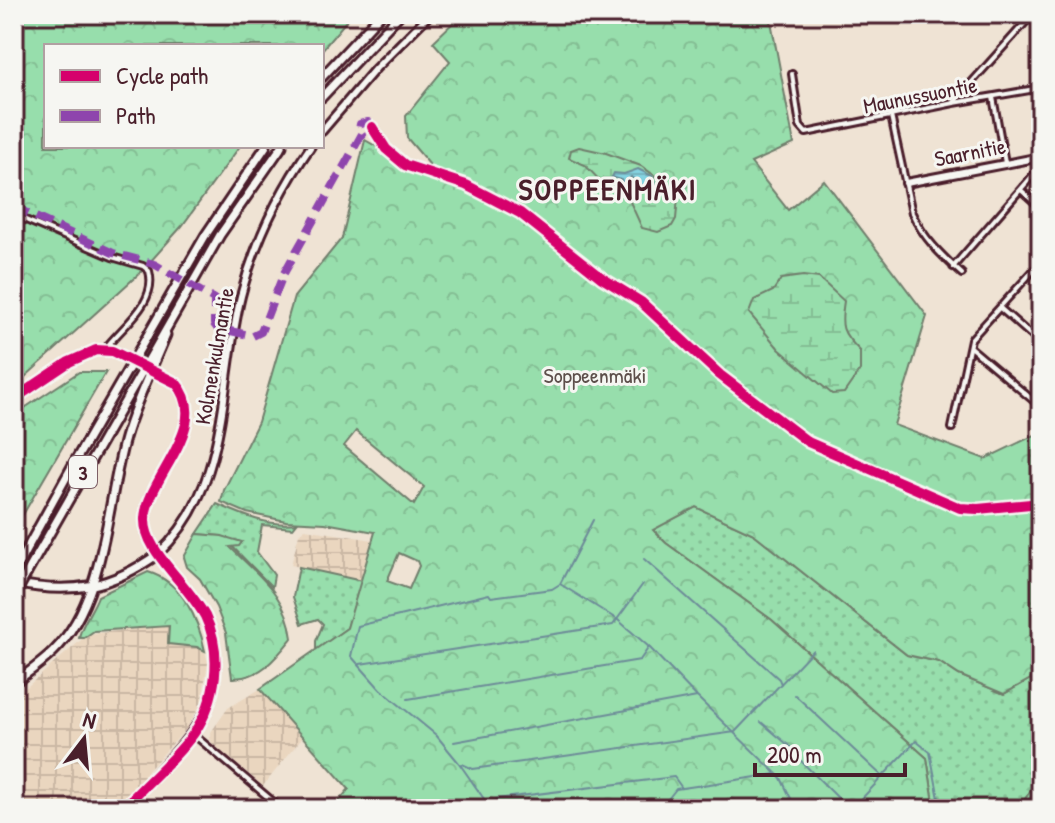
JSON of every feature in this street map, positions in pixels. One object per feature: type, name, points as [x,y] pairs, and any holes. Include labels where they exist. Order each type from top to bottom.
[{"type":"highway","points":[[324,75],[381,14]]},
{"type":"highway","points":[[324,95],[400,14]]},
{"type":"highway","name":"3","points":[[14,571],[199,248],[265,148]]},
{"type":"highway","name":"3","points":[[14,596],[220,235],[281,148]]},
{"type":"highway","points":[[14,683],[60,645],[91,587],[126,435],[179,304]]},
{"type":"highway","points":[[14,583],[50,589],[91,587],[123,576],[158,554]]},
{"type":"street","points":[[324,129],[376,68],[430,14]]},
{"type":"street","points":[[954,103],[1037,15]]},
{"type":"street","name":"Maunussuontie","points":[[792,74],[800,126],[806,133],[1041,88]]},
{"type":"street","points":[[993,97],[1005,163]]},
{"type":"street","points":[[891,116],[918,226],[962,274]]},
{"type":"street","name":"Kolmenkulmantie","points":[[158,554],[182,529],[203,489],[217,443],[237,314],[248,272],[264,227],[310,148]]},
{"type":"street","name":"Saarnitie","points":[[906,183],[1041,157]]},
{"type":"street","points":[[953,267],[1041,166]]},
{"type":"street","points":[[1021,190],[1041,208]]},
{"type":"street","points":[[14,215],[149,271],[151,286],[142,305],[105,349]]},
{"type":"street","points":[[952,428],[971,339],[1041,262]]},
{"type":"street","points":[[1000,308],[1041,344]]},
{"type":"street","points":[[970,347],[1041,407]]},
{"type":"street","points":[[14,399],[86,352],[105,349],[167,378],[182,390],[188,415],[147,511],[147,531],[158,554],[199,606],[215,652],[215,674],[211,698],[193,734],[123,809]]},
{"type":"street","points":[[193,734],[282,809]]},
{"type":"shaded area","points":[[305,529],[373,540],[362,581],[291,565],[299,534]]},
{"type":"shaded area","points":[[170,626],[169,644],[197,647],[205,651],[208,663],[201,704],[186,729],[113,809],[14,809],[14,698],[88,634]]},
{"type":"shaded area","points":[[260,689],[302,738],[263,786],[210,738],[228,708]]},
{"type":"green space","points":[[14,14],[352,14],[324,48],[324,44],[44,44],[44,148],[239,148],[182,226],[142,271],[14,387]]},
{"type":"green space","name":"Soppeenmäki","points":[[462,14],[762,14],[771,21],[794,144],[751,163],[788,210],[824,180],[927,316],[894,425],[985,459],[1041,432],[1041,673],[1004,694],[959,675],[939,662],[907,655],[754,534],[696,507],[653,530],[666,543],[772,620],[927,758],[935,809],[332,809],[349,789],[260,689],[347,628],[375,532],[325,523],[286,521],[247,513],[221,502],[258,422],[294,297],[342,238],[365,140],[409,165],[426,169],[430,165],[407,138],[406,116],[450,61],[433,42]],"holes":[[[773,291],[841,320],[844,335],[860,351],[832,393],[820,382]],[[356,431],[424,487],[414,505],[344,446]],[[399,553],[417,561],[419,566],[409,589],[387,581]]]},
{"type":"green space","points":[[579,147],[641,166],[674,189],[678,197],[676,219],[672,226],[658,232],[642,228],[627,195],[607,188],[585,165],[569,158],[571,150]]},
{"type":"green space","points":[[803,276],[819,278],[844,301],[843,329],[860,351],[860,370],[844,393],[832,394],[779,349],[749,313],[754,300],[773,291],[781,279]]},
{"type":"green space","points":[[79,372],[106,372],[14,530],[14,415]]},
{"type":"green space","points":[[217,504],[266,522],[297,523],[293,528],[262,525],[257,552],[274,575],[272,587],[222,536],[197,534]]},
{"type":"green space","points":[[696,507],[754,534],[907,655],[939,662],[959,675],[1004,694],[1041,673],[1041,774],[1022,804],[1011,809],[935,809],[927,758],[772,620],[666,543],[653,529]]},
{"type":"green space","points":[[197,534],[222,536],[242,542],[239,546],[230,547],[270,587],[289,623],[292,638],[273,660],[251,675],[232,678],[226,633],[216,607],[200,579],[187,567],[184,557]]},
{"type":"green space","points":[[299,567],[362,581],[347,628],[316,650],[323,624],[318,619],[302,624],[293,597]]},
{"type":"green space","points":[[148,572],[170,584],[187,603],[205,651],[197,647],[168,644],[169,626],[94,631],[79,638],[98,596]]},
{"type":"green space","points":[[1041,774],[1041,809],[1011,809],[1022,804]]},
{"type":"water","points":[[638,169],[652,176],[656,184],[646,189],[631,177],[622,184],[621,180],[612,177],[614,173],[624,174]]},
{"type":"waterway","points":[[491,809],[436,735],[380,689],[351,656],[358,626],[489,594],[491,597],[552,589],[560,584],[593,520]]},
{"type":"waterway","points":[[644,559],[781,684]]},
{"type":"waterway","points":[[560,584],[618,620],[649,647],[781,778],[796,809]]},
{"type":"waterway","points":[[360,664],[613,625],[643,584]]},
{"type":"waterway","points":[[408,699],[640,660],[649,647]]},
{"type":"waterway","points":[[462,764],[473,769],[735,732],[813,650]]},
{"type":"waterway","points":[[795,695],[882,776]]},
{"type":"waterway","points":[[454,742],[697,697]]},
{"type":"waterway","points":[[761,722],[794,750],[797,757],[849,809]]},
{"type":"waterway","points":[[852,809],[916,741],[930,752],[941,809]]},
{"type":"waterway","points":[[660,809],[676,789],[776,774]]},
{"type":"waterway","points":[[496,799],[674,777],[682,788]]},
{"type":"waterway","points":[[898,809],[909,802]]},
{"type":"marked path","points":[[14,207],[113,253],[154,264],[214,299],[214,324],[217,328],[253,336],[261,332],[283,275],[362,134],[360,124],[368,122],[373,128]]},
{"type":"cycle path","points":[[372,127],[386,149],[405,165],[466,185],[520,213],[602,278],[641,302],[720,375],[808,442],[960,508],[1041,503]]},
{"type":"cycle path","points":[[14,399],[69,362],[96,350],[112,351],[176,383],[185,399],[187,416],[183,433],[156,485],[145,518],[155,550],[205,616],[214,645],[215,676],[208,706],[194,733],[123,809]]},
{"type":"district","name":"SOPPEENMÄKI","points":[[608,189]]}]
